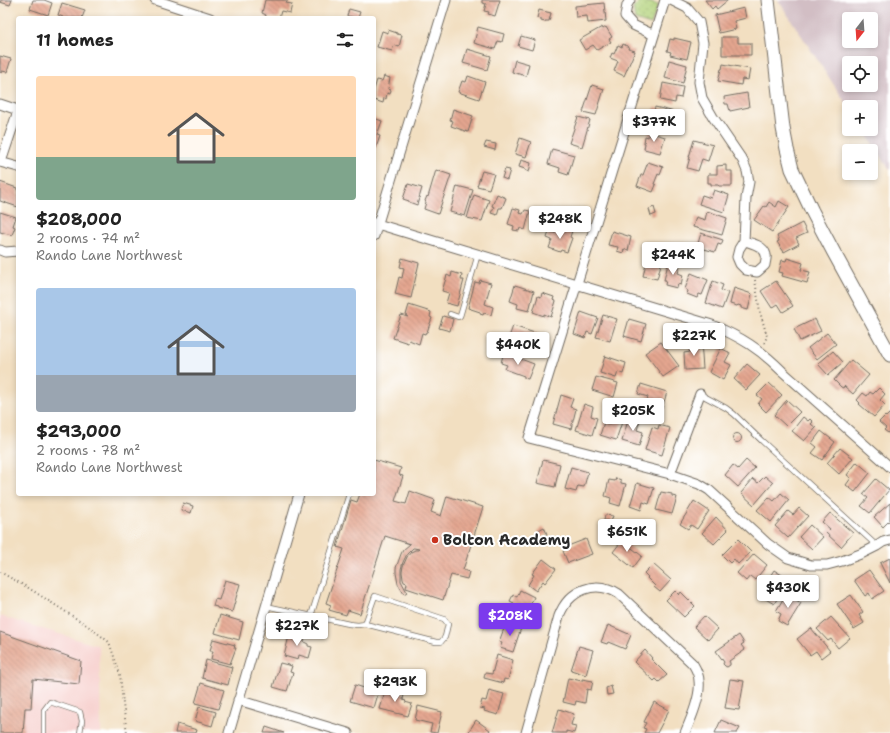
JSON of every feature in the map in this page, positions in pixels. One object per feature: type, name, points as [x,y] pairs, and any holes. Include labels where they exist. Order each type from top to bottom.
[{"type":"main road","points":[[768,0],[783,128],[792,169],[833,251],[890,355]]},
{"type":"street","points":[[155,0],[204,16]]},
{"type":"street","points":[[446,0],[376,223],[731,332],[750,343],[768,357],[890,467]]},
{"type":"street","points":[[630,0],[627,5],[625,16],[633,25],[654,35]]},
{"type":"street","points":[[665,0],[528,438],[670,474],[699,484],[709,490],[768,544],[788,558],[811,565],[827,565],[856,556],[890,540]]},
{"type":"street","points":[[671,0],[687,8],[698,22],[703,43],[699,82],[702,98],[743,161],[747,171],[749,182],[746,198],[744,241],[739,249],[737,257],[740,264],[746,270],[757,272],[765,265],[766,255],[762,248],[754,243],[744,241]]},
{"type":"street","points":[[1,107],[16,111]]},
{"type":"street","points":[[16,117],[1,162],[16,166]]},
{"type":"street","points":[[0,250],[5,252],[16,251]]},
{"type":"street","points":[[670,474],[700,394]]},
{"type":"street","points":[[229,733],[298,496]]},
{"type":"street","points":[[526,733],[562,608],[572,596],[585,589],[593,587],[609,589],[619,594],[693,664],[699,680],[699,690],[685,733]]},
{"type":"street","points":[[238,700],[348,733]]},
{"type":"lane","points":[[450,314],[458,317],[460,316],[478,254]]},
{"type":"lane","points":[[700,394],[734,414],[877,546]]},
{"type":"lane","points":[[311,616],[348,496]]},
{"type":"lane","points":[[266,606],[358,625],[365,624],[436,642],[441,642],[445,637],[448,624],[444,619],[375,596],[365,624]]},
{"type":"lane","points":[[44,733],[44,710],[50,702],[80,712],[82,721],[80,733]]},
{"type":"path","points":[[753,271],[759,306],[767,336],[761,352]]},
{"type":"path","points":[[0,572],[27,587],[88,626],[109,642],[120,674],[127,733]]},
{"type":"shaded area","points":[[778,0],[890,0],[890,170],[878,152],[878,144],[873,144],[868,136],[878,136],[878,100],[844,100]]},
{"type":"shaded area","points":[[0,616],[99,646],[101,733],[0,733]]},
{"type":"green space","points":[[640,1],[658,5],[651,25],[635,20],[633,8]]},
{"type":"building","points":[[1,0],[12,0],[10,5],[0,2]]},
{"type":"building","points":[[33,0],[44,0],[52,3],[48,15],[30,9]]},
{"type":"building","points":[[265,0],[288,0],[286,3],[292,4],[290,13],[281,11],[280,16],[266,16],[262,13]]},
{"type":"building","points":[[482,0],[500,0],[495,16],[484,11],[486,4],[482,3]]},
{"type":"building","points":[[705,0],[728,0],[717,9],[715,6],[712,9]]},
{"type":"building","points":[[62,3],[85,10],[83,16],[58,15]]},
{"type":"building","points":[[604,3],[606,21],[588,23],[587,16],[576,17],[575,6]]},
{"type":"building","points":[[744,8],[746,18],[734,21],[736,29],[719,33],[715,15]]},
{"type":"building","points":[[349,9],[360,12],[359,16],[347,16]]},
{"type":"building","points":[[539,10],[551,13],[549,21],[541,21],[541,19],[537,18]]},
{"type":"building","points":[[478,27],[504,34],[502,42],[498,41],[495,49],[474,43]]},
{"type":"building","points":[[602,27],[603,29],[606,27],[612,37],[609,39],[611,42],[597,50],[593,45],[585,50],[579,40]]},
{"type":"building","points":[[388,30],[402,35],[399,47],[394,45],[392,51],[377,47],[382,31],[388,33]]},
{"type":"building","points":[[521,36],[535,40],[532,50],[518,46]]},
{"type":"building","points":[[722,37],[738,37],[738,43],[751,43],[751,55],[722,55]]},
{"type":"building","points":[[674,38],[691,42],[687,59],[670,55],[671,52],[667,51],[670,39],[674,40]]},
{"type":"building","points":[[623,44],[629,47],[628,49],[635,51],[624,76],[614,71],[618,61],[610,58],[612,53],[614,54],[618,45],[622,47]]},
{"type":"building","points":[[467,49],[491,56],[487,70],[463,63]]},
{"type":"building","points":[[0,56],[11,59],[7,72],[0,72]]},
{"type":"building","points":[[515,60],[529,64],[526,76],[512,72]]},
{"type":"building","points":[[669,60],[687,65],[683,83],[665,78]]},
{"type":"building","points":[[723,64],[750,69],[748,80],[742,79],[741,85],[718,81]]},
{"type":"building","points":[[384,76],[390,78],[388,89],[391,90],[390,94],[387,93],[386,99],[384,98],[383,103],[376,101],[377,80],[382,81]]},
{"type":"building","points":[[468,76],[485,82],[479,99],[458,92],[462,81],[466,82]]},
{"type":"building","points":[[663,83],[683,87],[681,98],[676,97],[675,103],[660,100]]},
{"type":"building","points":[[592,85],[604,89],[596,115],[583,112]]},
{"type":"building","points":[[747,93],[749,107],[730,111],[728,104],[725,104],[724,97]]},
{"type":"building","points":[[655,107],[675,112],[672,124],[667,122],[665,128],[650,124]]},
{"type":"building","points":[[453,109],[473,116],[468,132],[451,126],[453,121],[450,120]]},
{"type":"building","points":[[578,117],[590,120],[582,147],[569,143]]},
{"type":"building","points":[[376,119],[382,121],[377,135],[380,136],[376,148]]},
{"type":"building","points":[[649,132],[665,137],[660,153],[644,149],[645,136],[648,137]]},
{"type":"building","points":[[520,138],[531,142],[526,157],[515,154]]},
{"type":"building","points":[[694,140],[713,145],[708,161],[702,159],[698,171],[687,168]]},
{"type":"building","points":[[486,142],[496,144],[495,150],[484,147]]},
{"type":"building","points":[[552,149],[574,155],[568,175],[559,172],[560,168],[548,164]]},
{"type":"building","points":[[521,160],[531,163],[529,172],[519,167]]},
{"type":"building","points":[[648,162],[663,167],[654,184],[656,185],[653,192],[637,186]]},
{"type":"building","points":[[726,165],[726,171],[732,171],[732,186],[711,185],[711,183],[708,183],[708,174],[717,174],[717,166]]},
{"type":"building","points":[[505,169],[510,170],[507,180],[502,178]]},
{"type":"building","points":[[436,170],[451,175],[438,214],[424,209],[425,201],[427,196],[428,197]]},
{"type":"building","points":[[482,171],[494,174],[489,189],[477,186]]},
{"type":"building","points":[[0,182],[16,188],[16,206],[0,201]]},
{"type":"building","points":[[408,184],[422,188],[417,205],[403,199]]},
{"type":"building","points":[[457,186],[473,190],[465,216],[450,212]]},
{"type":"building","points":[[714,190],[729,195],[724,212],[699,204],[702,195],[711,198]]},
{"type":"building","points":[[497,194],[506,198],[502,208],[499,208],[497,215],[491,213]]},
{"type":"building","points":[[474,195],[489,200],[482,221],[467,218]]},
{"type":"building","points":[[779,201],[789,207],[772,232],[754,220],[764,206],[766,207],[769,202],[776,207]]},
{"type":"building","points":[[654,207],[656,214],[651,216],[649,209]]},
{"type":"building","points":[[513,208],[520,210],[519,213],[523,214],[525,210],[530,211],[525,230],[520,228],[519,231],[513,230],[514,226],[508,224]]},
{"type":"building","points":[[707,211],[727,218],[722,235],[693,227],[696,217],[705,220]]},
{"type":"building","points":[[0,212],[16,217],[12,235],[0,232]]},
{"type":"building","points":[[802,223],[807,233],[796,238],[799,244],[784,252],[777,242],[779,241],[777,236]]},
{"type":"building","points":[[556,227],[572,231],[570,237],[572,238],[567,252],[561,250],[560,252],[549,248],[552,240],[547,238],[549,231],[555,233]]},
{"type":"building","points":[[612,231],[631,237],[628,251],[624,249],[623,253],[617,251],[618,247],[608,245]]},
{"type":"building","points":[[701,233],[723,240],[721,245],[718,244],[715,252],[697,247]]},
{"type":"building","points":[[653,254],[663,257],[657,279],[643,276],[647,259],[651,260]]},
{"type":"building","points":[[402,258],[419,263],[411,298],[395,294],[399,277],[402,278],[404,268],[400,267]]},
{"type":"building","points":[[787,258],[803,263],[801,270],[810,272],[807,283],[782,276],[783,273],[779,272],[782,260],[786,261]]},
{"type":"building","points":[[668,264],[680,267],[678,273],[683,275],[681,285],[678,284],[677,288],[665,285],[666,280],[664,280]]},
{"type":"building","points":[[452,272],[462,275],[461,280],[464,280],[457,306],[446,303],[449,293],[442,291],[447,275],[451,277]]},
{"type":"building","points":[[691,273],[708,280],[702,295],[699,294],[697,298],[687,294],[688,291],[685,289]]},
{"type":"building","points":[[480,280],[491,283],[485,304],[493,307],[491,315],[484,313],[483,315],[480,314],[480,312],[468,308],[475,282],[479,283]]},
{"type":"building","points":[[713,281],[723,285],[721,290],[728,293],[722,309],[706,303]]},
{"type":"building","points":[[776,281],[793,306],[783,312],[778,304],[772,308],[761,291]]},
{"type":"building","points":[[515,285],[534,291],[529,311],[517,308],[518,304],[510,301]]},
{"type":"building","points":[[734,288],[752,294],[748,310],[741,308],[741,306],[738,305],[730,304]]},
{"type":"building","points":[[542,293],[554,297],[553,300],[556,301],[551,317],[533,312],[538,296],[541,297]]},
{"type":"building","points":[[409,305],[431,312],[430,317],[432,318],[427,332],[425,334],[422,333],[419,344],[409,340],[408,343],[393,338],[401,315],[408,317],[406,315]]},
{"type":"building","points":[[581,312],[598,318],[592,334],[587,332],[585,338],[574,334]]},
{"type":"building","points":[[603,315],[617,319],[610,341],[596,337]]},
{"type":"building","points":[[443,316],[453,319],[450,331],[439,328]]},
{"type":"building","points":[[629,319],[646,324],[641,341],[624,336]]},
{"type":"building","points":[[815,319],[821,331],[800,341],[794,329]]},
{"type":"building","points":[[513,326],[541,335],[536,352],[516,346],[519,339],[509,337]]},
{"type":"building","points":[[827,333],[836,344],[817,359],[808,348]]},
{"type":"building","points":[[689,341],[701,341],[703,369],[685,370],[684,353],[690,352]]},
{"type":"building","points":[[661,342],[679,366],[663,377],[645,353]]},
{"type":"building","points":[[721,348],[730,353],[725,362],[731,365],[723,380],[709,372]]},
{"type":"building","points":[[833,351],[843,362],[828,375],[818,364]]},
{"type":"building","points":[[503,355],[510,355],[534,364],[528,379],[505,369],[507,365],[501,363]]},
{"type":"building","points":[[605,356],[626,363],[623,374],[618,372],[616,378],[600,373]]},
{"type":"building","points":[[851,360],[869,375],[853,394],[844,386],[843,388],[841,387],[834,380]]},
{"type":"building","points":[[747,364],[760,375],[746,390],[734,379]]},
{"type":"building","points":[[596,377],[618,383],[614,397],[592,390]]},
{"type":"building","points":[[769,383],[782,395],[766,412],[758,404],[762,399],[757,395]]},
{"type":"building","points":[[641,384],[667,392],[662,409],[646,404],[648,397],[638,394]]},
{"type":"building","points":[[879,388],[885,394],[880,400],[885,405],[874,417],[859,404],[860,403],[857,400],[863,393],[867,396],[870,392],[873,394]]},
{"type":"building","points":[[561,395],[573,399],[570,407],[576,409],[571,429],[553,424]]},
{"type":"building","points":[[787,400],[800,412],[786,426],[774,415]]},
{"type":"building","points":[[584,404],[593,407],[591,416],[597,418],[592,435],[576,430]]},
{"type":"building","points":[[613,412],[624,416],[616,440],[600,435],[604,422],[609,424]]},
{"type":"building","points":[[890,413],[890,431],[888,433],[884,430],[886,428],[879,422]]},
{"type":"building","points":[[629,417],[640,420],[637,430],[643,432],[639,446],[622,441]]},
{"type":"building","points":[[803,417],[808,421],[810,419],[813,422],[811,424],[816,428],[804,441],[792,431]]},
{"type":"building","points":[[659,425],[670,428],[662,455],[645,450],[652,427],[658,429]]},
{"type":"building","points":[[821,431],[835,442],[822,460],[812,453],[817,447],[812,443]]},
{"type":"building","points":[[737,433],[742,438],[737,443],[732,438]]},
{"type":"building","points":[[840,448],[853,458],[839,474],[827,463]]},
{"type":"building","points":[[543,460],[560,464],[555,487],[537,483]]},
{"type":"building","points":[[746,460],[755,468],[738,487],[725,475],[733,465],[738,469]]},
{"type":"building","name":"Bolton Academy","points":[[376,461],[401,468],[399,475],[403,476],[395,501],[406,504],[410,491],[435,500],[431,512],[441,516],[447,496],[483,507],[463,570],[469,572],[467,579],[451,575],[443,600],[406,588],[407,583],[404,582],[402,572],[403,566],[411,552],[419,549],[413,548],[407,554],[401,569],[401,581],[407,592],[404,594],[398,584],[396,568],[403,550],[410,544],[385,536],[360,614],[348,610],[346,615],[329,610],[331,605],[326,603],[344,549],[337,547],[351,500],[357,502],[359,496],[376,496]]},
{"type":"building","points":[[857,462],[870,473],[855,492],[846,485],[851,478],[847,475]]},
{"type":"building","points":[[571,467],[588,472],[584,487],[578,486],[576,492],[565,489]]},
{"type":"building","points":[[765,476],[773,483],[754,505],[741,493],[753,479],[758,483]]},
{"type":"building","points":[[616,478],[621,480],[621,483],[626,484],[620,506],[610,503],[611,498],[605,496],[609,480],[615,481]]},
{"type":"building","points":[[876,479],[889,490],[870,513],[861,506],[868,498],[863,494]]},
{"type":"building","points":[[637,483],[654,488],[649,504],[643,502],[641,510],[630,506]]},
{"type":"building","points":[[661,492],[672,494],[672,496],[677,497],[672,514],[656,510]]},
{"type":"building","points":[[781,493],[789,500],[771,522],[757,510],[769,497],[774,501]]},
{"type":"building","points":[[694,501],[709,511],[697,529],[691,525],[688,529],[680,524]]},
{"type":"building","points":[[183,503],[193,506],[191,513],[181,510]]},
{"type":"building","points":[[890,503],[890,520],[883,527],[874,517]]},
{"type":"building","points":[[799,508],[808,516],[788,538],[775,526],[788,511],[793,515]]},
{"type":"building","points":[[830,513],[853,533],[841,547],[826,533],[830,529],[822,522]]},
{"type":"building","points":[[605,515],[613,516],[611,522],[604,520]]},
{"type":"building","points":[[716,517],[728,530],[714,544],[702,533]]},
{"type":"building","points":[[810,525],[823,537],[812,549],[799,537]]},
{"type":"building","points":[[544,527],[547,534],[541,537],[537,531]]},
{"type":"building","points":[[624,538],[630,543],[628,545],[642,556],[633,568],[613,552]]},
{"type":"building","points":[[586,539],[592,554],[568,563],[563,551],[569,549],[568,546]]},
{"type":"building","points":[[738,539],[751,552],[738,564],[734,559],[730,563],[722,555]]},
{"type":"building","points":[[754,554],[767,565],[755,580],[750,576],[746,581],[737,573]]},
{"type":"building","points":[[890,558],[890,583],[880,563]]},
{"type":"building","points":[[543,559],[556,569],[545,583],[543,581],[536,591],[528,585],[534,575],[532,574]]},
{"type":"building","points":[[653,564],[671,580],[660,592],[654,587],[655,586],[644,573]]},
{"type":"building","points":[[774,570],[788,579],[774,604],[764,598],[768,591],[763,587]]},
{"type":"building","points":[[869,570],[884,591],[872,599],[869,593],[865,596],[854,580]]},
{"type":"building","points":[[225,580],[240,584],[232,612],[213,606],[215,599],[219,600]]},
{"type":"building","points":[[520,590],[534,597],[524,619],[509,612],[514,603],[510,601],[513,595],[517,597]]},
{"type":"building","points":[[675,591],[679,595],[681,592],[695,606],[684,617],[666,600]]},
{"type":"building","points":[[786,594],[801,603],[787,626],[778,621],[781,614],[776,611]]},
{"type":"building","points":[[851,595],[863,612],[859,615],[864,623],[854,629],[837,604]]},
{"type":"building","points":[[220,615],[243,622],[239,640],[215,633]]},
{"type":"building","points":[[704,616],[718,629],[708,640],[694,627]]},
{"type":"building","points":[[831,617],[850,638],[838,648],[831,639],[828,641],[817,629]]},
{"type":"building","points":[[506,623],[521,628],[513,652],[500,648],[502,643],[499,642]]},
{"type":"building","points":[[608,625],[631,635],[625,649],[608,642],[607,644],[601,642]]},
{"type":"building","points":[[811,628],[830,651],[821,658],[816,651],[810,655],[797,639]]},
{"type":"building","points":[[0,632],[81,661],[79,684],[33,679],[31,708],[25,708],[23,733],[0,733]]},
{"type":"building","points":[[290,632],[305,636],[304,642],[308,644],[308,646],[312,647],[309,658],[299,655],[298,660],[284,656]]},
{"type":"building","points":[[739,635],[744,643],[741,645],[745,650],[729,661],[730,665],[727,667],[723,664],[724,662],[716,651]]},
{"type":"building","points":[[213,639],[235,645],[234,648],[236,648],[230,664],[211,659],[213,651],[210,651]]},
{"type":"building","points":[[579,646],[593,650],[586,675],[571,670]]},
{"type":"building","points":[[645,650],[652,658],[651,659],[667,675],[659,682],[656,679],[654,681],[634,662]]},
{"type":"building","points":[[497,655],[513,660],[508,680],[504,679],[503,683],[484,678],[485,673],[492,674]]},
{"type":"building","points":[[206,660],[232,667],[228,685],[202,678]]},
{"type":"building","points":[[280,663],[292,666],[290,672],[293,673],[287,691],[273,687]]},
{"type":"building","points":[[390,670],[394,671],[391,682],[387,680]]},
{"type":"building","points":[[568,678],[582,681],[582,679],[593,681],[591,690],[587,689],[585,703],[576,701],[575,705],[563,702]]},
{"type":"building","points":[[730,679],[744,681],[739,710],[725,708]]},
{"type":"building","points":[[201,683],[224,690],[218,709],[195,703]]},
{"type":"building","points":[[355,685],[378,694],[374,708],[350,701]]},
{"type":"building","points":[[611,686],[613,694],[607,695],[606,688]]},
{"type":"building","points":[[386,689],[404,694],[403,700],[412,704],[408,716],[380,709]]},
{"type":"building","points":[[489,690],[504,694],[498,715],[484,711],[485,709],[480,708],[482,700],[486,701]]},
{"type":"building","points":[[654,702],[669,710],[657,733],[644,733],[646,729],[643,728],[646,723],[644,722]]},
{"type":"building","points":[[418,706],[442,712],[437,733],[430,732],[432,724],[415,720]]},
{"type":"building","points":[[199,707],[216,712],[212,726],[195,721]]},
{"type":"building","points":[[559,709],[574,714],[571,725],[576,726],[574,733],[566,731],[566,733],[552,733]]},
{"type":"building","points":[[476,720],[490,730],[488,733],[468,733]]},
{"type":"building","points":[[721,720],[740,728],[737,733],[715,733]]},
{"type":"building","points":[[177,724],[197,730],[196,733],[175,733]]},
{"type":"building","points":[[266,727],[284,733],[264,733]]},
{"type":"place","name":"Bolton Academy","points":[[435,540]]}]
